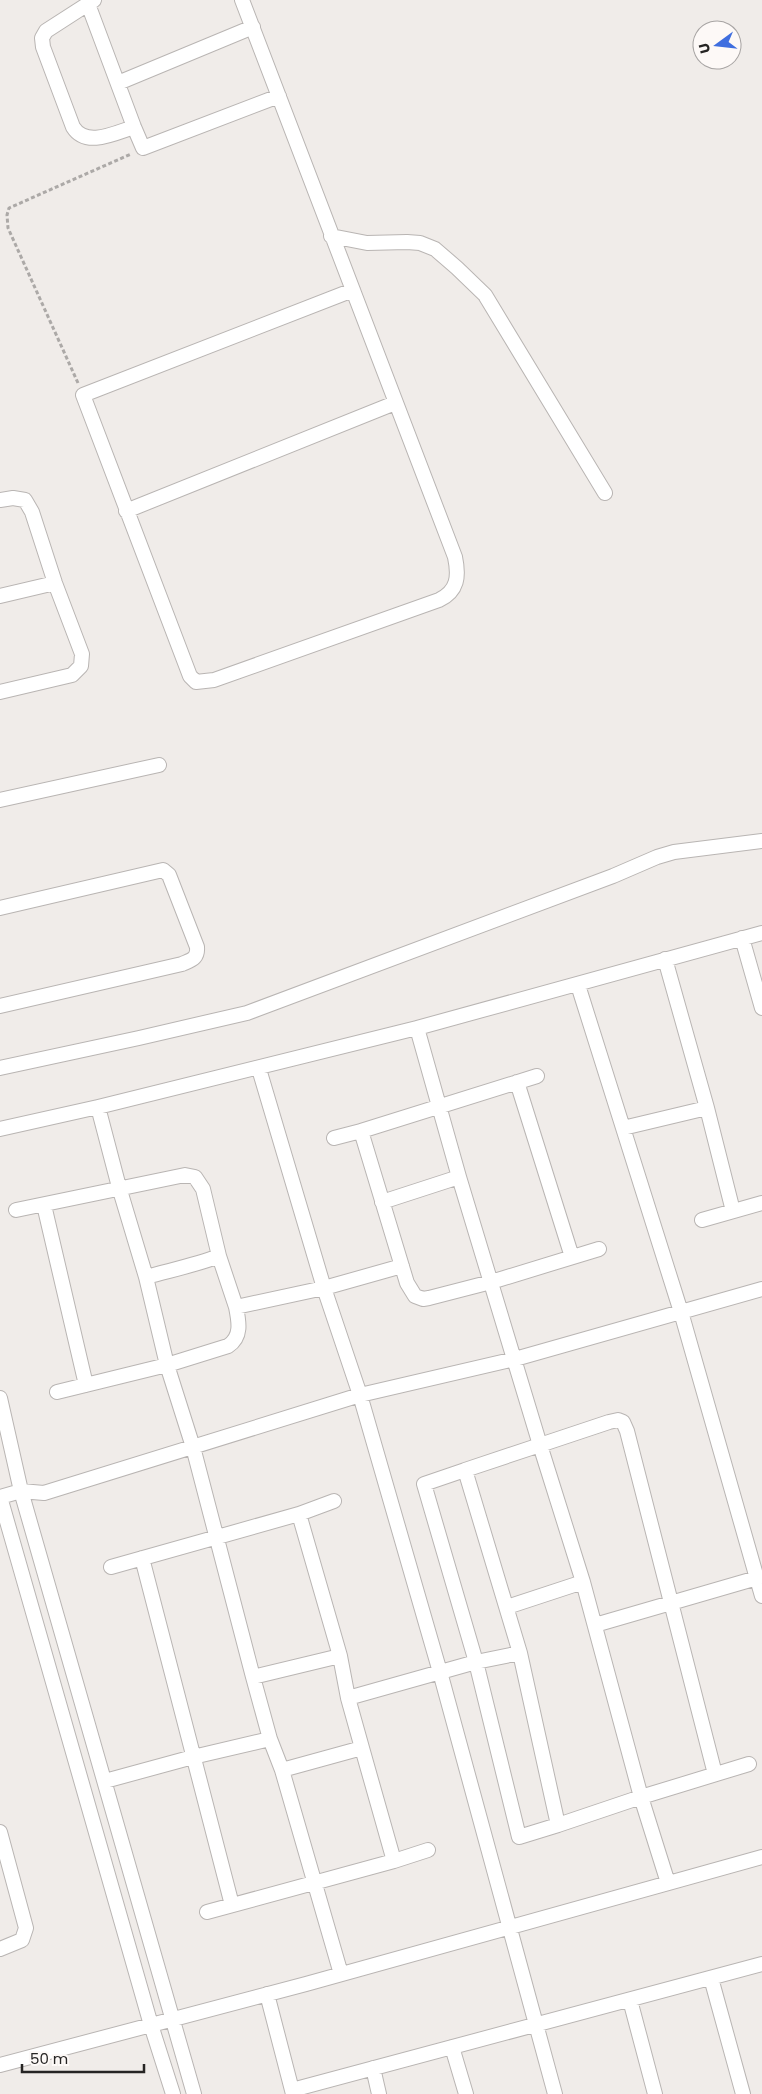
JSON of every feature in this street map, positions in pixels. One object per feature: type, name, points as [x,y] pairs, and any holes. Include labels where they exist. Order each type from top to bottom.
[{"type":"street","points":[[242,0],[331,236],[353,290],[455,557],[458,571],[457,583],[448,596],[439,600],[214,680],[196,682],[190,676],[83,395],[353,290]]},
{"type":"street","points":[[134,127],[92,138],[78,134],[73,127],[43,47],[42,38],[46,32],[91,2],[118,83],[144,148],[278,96]]},
{"type":"street","points":[[118,83],[253,27]]},
{"type":"street","points":[[331,236],[367,243],[407,242],[420,244],[435,249],[457,268],[485,295],[605,493]]},
{"type":"street","points":[[126,511],[395,403]]},
{"type":"street","points":[[0,500],[25,500],[32,512],[55,583],[82,654],[82,666],[72,675],[0,692]]},
{"type":"street","points":[[0,596],[55,583]]},
{"type":"street","points":[[0,800],[158,765]]},
{"type":"street","points":[[0,1068],[247,1013],[613,876],[657,857],[674,852],[762,841]]},
{"type":"street","points":[[0,908],[163,870],[169,875],[198,953],[194,959],[182,964],[0,1006]]},
{"type":"street","points":[[0,1129],[259,1069],[578,985],[762,932]]},
{"type":"street","points":[[742,938],[762,1008]]},
{"type":"street","points":[[665,959],[707,1108],[733,1211]]},
{"type":"street","points":[[578,985],[682,1312],[762,1596]]},
{"type":"street","points":[[417,1028],[459,1177],[583,1582],[641,1797],[668,1883]]},
{"type":"street","points":[[259,1069],[324,1288],[360,1395],[440,1672],[555,2094]]},
{"type":"street","points":[[334,1138],[537,1076]]},
{"type":"street","points":[[517,1082],[572,1258]]},
{"type":"street","points":[[98,1107],[119,1188],[146,1278],[167,1366],[193,1447],[270,1738],[282,1770],[341,1974]]},
{"type":"street","points":[[623,1128],[707,1108]]},
{"type":"street","points":[[361,1131],[402,1266],[410,1290],[415,1296],[423,1299],[491,1282],[599,1248]]},
{"type":"street","points":[[16,1210],[185,1175],[195,1177],[203,1189],[219,1256],[236,1308],[239,1325],[237,1337],[233,1342],[218,1350],[167,1366],[56,1392]]},
{"type":"street","points":[[382,1202],[459,1177]]},
{"type":"street","points":[[702,1220],[762,1204]]},
{"type":"street","points":[[44,1205],[86,1385]]},
{"type":"street","points":[[146,1278],[178,1267],[203,1263],[219,1256]]},
{"type":"street","points":[[236,1308],[324,1288],[402,1266]]},
{"type":"street","points":[[173,2094],[151,2025],[3,1517],[0,1497],[21,1491],[44,1492],[360,1395],[515,1360],[762,1289]]},
{"type":"street","points":[[0,1398],[26,1510],[105,1781],[171,2020],[194,2094]]},
{"type":"street","points":[[716,1774],[627,1431],[623,1422],[618,1420],[609,1422],[419,1486],[476,1662],[519,1837],[749,1764]]},
{"type":"street","points":[[465,1470],[520,1652],[558,1825]]},
{"type":"street","points":[[3,1517],[26,1510],[44,1492]]},
{"type":"street","points":[[110,1568],[299,1514],[334,1501]]},
{"type":"street","points":[[299,1514],[340,1656],[348,1698],[394,1861]]},
{"type":"street","points":[[142,1558],[232,1905]]},
{"type":"street","points":[[595,1625],[757,1578]]},
{"type":"street","points":[[507,1607],[583,1582]]},
{"type":"street","points":[[348,1698],[476,1662],[520,1652]]},
{"type":"street","points":[[253,1677],[340,1656]]},
{"type":"street","points":[[105,1781],[270,1738]]},
{"type":"street","points":[[282,1770],[362,1748]]},
{"type":"street","points":[[0,1832],[26,1928],[22,1940],[0,1949]]},
{"type":"street","points":[[207,1912],[428,1850]]},
{"type":"street","points":[[0,2065],[341,1974],[762,1857]]},
{"type":"street","points":[[267,1994],[292,2092],[373,2068],[762,1964]]},
{"type":"street","points":[[711,1978],[743,2094]]},
{"type":"street","points":[[630,2000],[655,2094]]},
{"type":"street","points":[[452,2047],[466,2094]]},
{"type":"street","points":[[373,2068],[379,2094]]},
{"type":"path","points":[[83,395],[8,228],[7,211],[9,208],[144,148]]}]
